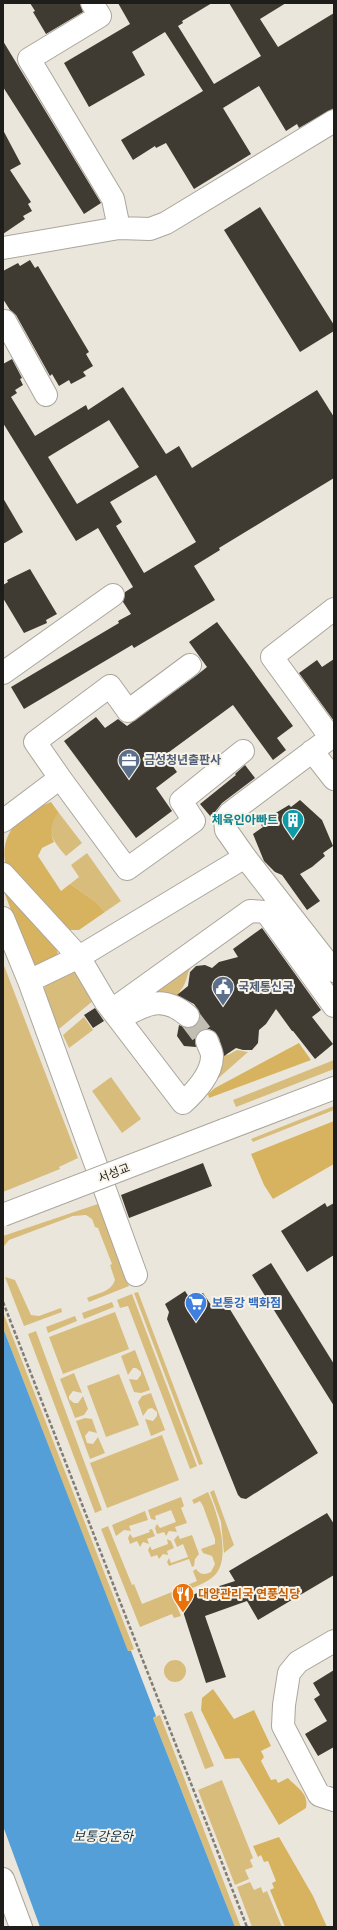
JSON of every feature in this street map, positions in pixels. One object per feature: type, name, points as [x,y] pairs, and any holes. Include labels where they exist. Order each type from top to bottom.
[{"type":"street","points":[[92,3],[100,16],[29,60],[113,199],[119,228]]},
{"type":"street","points":[[3,248],[13,245],[119,228],[150,229],[166,223],[334,121]]},
{"type":"street","points":[[4,320],[46,396]]},
{"type":"street","points":[[3,673],[114,595]]},
{"type":"street","points":[[334,609],[272,657],[332,737],[230,813],[225,820],[226,830],[245,857],[334,971]]},
{"type":"street","points":[[190,665],[128,711],[110,686],[35,742],[127,869],[194,821],[181,802],[243,751]]},
{"type":"street","points":[[312,751],[334,779]]},
{"type":"street","points":[[3,821],[60,778]]},
{"type":"street","points":[[29,981],[79,957],[245,857]]},
{"type":"street","points":[[3,874],[79,957],[115,1014],[183,1102],[194,1094],[204,1079],[210,1066],[212,1055],[207,1041]]},
{"type":"street","points":[[115,1014],[250,911],[266,912],[334,1006]]},
{"type":"street","points":[[3,918],[29,981],[136,1274]]},
{"type":"street","points":[[115,1014],[150,1004],[166,1002],[177,1006],[188,1016]]},
{"type":"street","name":"서성교","points":[[3,1215],[334,1088]]},
{"type":"street","points":[[334,1641],[298,1662],[289,1673],[283,1726],[319,1795],[334,1800]]},
{"type":"street","points":[[3,1879],[21,1927]]},
{"type":"path","points":[[3,1302],[247,1927]]},
{"type":"shaded area","points":[[51,802],[59,813],[54,820],[51,831],[54,842],[42,848],[38,856],[61,891],[70,884],[96,902],[105,912],[79,930],[64,930],[5,862],[4,850],[6,840],[16,823],[32,811]]},
{"type":"shaded area","points":[[59,813],[82,843],[66,856],[57,846],[51,830],[51,824]]},
{"type":"shaded area","points":[[87,853],[121,901],[105,912],[96,902],[70,884],[79,877],[71,865]]},
{"type":"shaded area","points":[[3,889],[55,945],[58,954],[38,967],[33,968]]},
{"type":"shaded area","points":[[3,963],[78,1158],[59,1167],[60,1169],[3,1192]]},
{"type":"shaded area","points":[[192,966],[179,997],[147,992]]},
{"type":"shaded area","points":[[74,968],[94,1000],[59,1029],[55,1029],[43,994],[45,985]]},
{"type":"shaded area","points":[[84,1017],[93,1030],[69,1048],[63,1035]]},
{"type":"shaded area","points":[[299,1043],[311,1060],[209,1098],[208,1094],[215,1088]]},
{"type":"shaded area","points":[[237,1050],[248,1052],[214,1082],[221,1053],[228,1055]]},
{"type":"shaded area","points":[[334,1060],[334,1069],[236,1107],[233,1100]]},
{"type":"shaded area","points":[[111,1077],[141,1119],[122,1133],[92,1091]]},
{"type":"shaded area","points":[[334,1106],[334,1110],[253,1142],[251,1139]]},
{"type":"shaded area","points":[[334,1121],[334,1164],[273,1199],[264,1185],[251,1154]]},
{"type":"shaded area","points":[[98,1204],[129,1286],[89,1302],[87,1298],[107,1290],[115,1280],[110,1265],[112,1264],[98,1228],[95,1227],[92,1219],[86,1215],[73,1216],[9,1240],[4,1246],[3,1236]]},
{"type":"shaded area","points":[[5,1277],[15,1280],[31,1315],[39,1316],[61,1308],[62,1312],[24,1326]]},
{"type":"shaded area","points":[[138,1292],[203,1464],[199,1465],[134,1293]]},
{"type":"shaded area","points":[[132,1294],[197,1466],[190,1469],[128,1306],[120,1308],[117,1300]]},
{"type":"shaded area","points":[[112,1302],[114,1307],[84,1319],[82,1313]]},
{"type":"shaded area","points":[[3,1312],[134,1649],[128,1652],[3,1328]]},
{"type":"shaded area","points":[[115,1312],[129,1349],[63,1374],[49,1337]]},
{"type":"shaded area","points":[[75,1316],[77,1321],[48,1333],[46,1327]]},
{"type":"shaded area","points":[[36,1331],[102,1510],[95,1513],[28,1334]]},
{"type":"shaded area","points":[[135,1350],[150,1390],[141,1393],[134,1392],[129,1379],[137,1380],[141,1375],[141,1372],[136,1368],[133,1368],[128,1375],[121,1356]]},
{"type":"shaded area","points":[[74,1373],[82,1393],[73,1391],[69,1396],[69,1399],[74,1403],[78,1403],[83,1396],[88,1409],[84,1415],[75,1418],[60,1379]]},
{"type":"shaded area","points":[[119,1374],[139,1425],[106,1437],[87,1386]]},
{"type":"shaded area","points":[[151,1393],[165,1430],[151,1436],[145,1419],[153,1421],[157,1416],[157,1412],[152,1408],[148,1409],[143,1416],[138,1402],[142,1396]]},
{"type":"shaded area","points":[[85,1418],[92,1419],[97,1433],[89,1431],[85,1436],[87,1443],[93,1444],[98,1437],[105,1453],[90,1459],[76,1421]]},
{"type":"shaded area","points":[[162,1435],[179,1480],[107,1508],[90,1463]]},
{"type":"shaded area","points":[[214,1490],[234,1545],[224,1553],[221,1522],[210,1492]]},
{"type":"shaded area","points":[[208,1492],[215,1510],[221,1533],[222,1556],[220,1566],[216,1574],[210,1579],[203,1584],[187,1590],[185,1586],[197,1581],[193,1571],[196,1569],[201,1573],[209,1573],[215,1564],[212,1556],[203,1553],[201,1549],[215,1544],[215,1539],[203,1506],[200,1501],[194,1504],[192,1500]]},
{"type":"shaded area","points":[[181,1497],[184,1506],[181,1508],[187,1523],[175,1527],[177,1532],[169,1531],[166,1536],[164,1532],[157,1534],[155,1528],[157,1524],[160,1528],[176,1522],[171,1510],[155,1516],[156,1520],[151,1519],[148,1510]]},
{"type":"shaded area","points":[[145,1511],[148,1520],[129,1526],[131,1531],[124,1530],[116,1536],[112,1525]]},
{"type":"shaded area","points":[[108,1526],[132,1585],[134,1584],[142,1604],[182,1588],[183,1592],[173,1597],[181,1616],[174,1618],[172,1614],[140,1627],[101,1529]]},
{"type":"shaded area","points":[[152,1529],[155,1536],[147,1539],[149,1544],[143,1542],[140,1547],[137,1541],[130,1544],[128,1538],[130,1534],[133,1538],[150,1532],[149,1530]]},
{"type":"shaded area","points":[[178,1535],[180,1539],[192,1535],[199,1554],[195,1559],[194,1566],[192,1567],[189,1559],[169,1566],[167,1562],[169,1558],[171,1563],[188,1557],[183,1544],[177,1547],[174,1540]]},
{"type":"shaded area","points":[[167,1539],[171,1541],[174,1548],[167,1551],[168,1555],[163,1554],[159,1559],[157,1555],[151,1557],[148,1550],[150,1546],[152,1550],[168,1544]]},
{"type":"shaded area","points":[[175,1660],[183,1663],[186,1671],[183,1679],[175,1682],[167,1679],[164,1671],[167,1663]]},
{"type":"shaded area","points":[[213,1689],[234,1719],[254,1710],[271,1746],[261,1751],[264,1757],[261,1761],[271,1780],[276,1779],[278,1783],[288,1778],[306,1798],[306,1808],[279,1825],[239,1758],[225,1759],[201,1710],[202,1698]]},
{"type":"shaded area","points":[[192,1711],[214,1766],[205,1769],[184,1714]]},
{"type":"shaded area","points":[[160,1715],[241,1927],[235,1927],[153,1718]]},
{"type":"shaded area","points":[[222,1780],[253,1858],[250,1860],[253,1867],[245,1870],[249,1879],[235,1885],[198,1790]]},
{"type":"shaded area","points":[[279,1837],[313,1896],[327,1927],[285,1927],[270,1890],[274,1888],[272,1883],[276,1881],[268,1861],[264,1862],[261,1855],[258,1857],[253,1846]]},
{"type":"shaded area","points":[[250,1882],[254,1890],[261,1887],[263,1893],[267,1891],[282,1927],[252,1927],[237,1887]]},
{"type":"water","name":"보통강운하","points":[[3,1328],[128,1651],[131,1651],[156,1716],[153,1718],[235,1927],[40,1927],[3,1826]]},
{"type":"building","points":[[30,3],[80,3],[83,12],[46,34],[33,12],[35,11]]},
{"type":"building","points":[[118,3],[212,3],[182,21],[183,23],[178,26],[214,84],[261,56],[229,3],[286,3],[260,19],[278,47],[334,13],[334,108],[299,128],[297,124],[286,131],[259,86],[223,108],[251,154],[194,189],[166,143],[156,148],[155,146],[133,160],[121,140],[203,91],[165,32],[132,52],[145,75],[89,107],[64,63],[130,24]]},
{"type":"building","points":[[3,41],[101,203],[84,214],[3,87]]},
{"type":"building","points":[[3,130],[21,164],[10,170],[31,202],[28,204],[32,211],[23,216],[25,219],[3,234]]},
{"type":"building","points":[[260,207],[334,325],[334,331],[300,352],[224,230]]},
{"type":"building","points":[[30,260],[35,268],[38,266],[89,352],[86,354],[93,366],[83,372],[86,376],[71,384],[69,380],[59,386],[52,374],[50,376],[16,315],[10,310],[3,299],[3,271],[18,263],[20,266]]},
{"type":"building","points":[[12,359],[22,378],[20,379],[23,385],[15,390],[17,393],[11,397],[35,436],[86,405],[88,410],[123,387],[166,454],[179,446],[192,468],[317,390],[334,417],[334,478],[219,548],[220,550],[194,566],[215,600],[134,648],[132,645],[24,709],[11,687],[119,623],[118,621],[131,614],[123,602],[125,592],[133,587],[98,528],[76,541],[3,423],[3,364]],"holes":[[[109,420],[139,467],[77,504],[48,457]],[[156,475],[196,542],[144,573],[116,526],[122,522],[110,502]]]},
{"type":"building","points":[[3,498],[23,532],[3,544]]},
{"type":"building","points":[[30,569],[57,614],[46,620],[47,623],[24,633],[3,598],[3,585],[8,582],[7,580]]},
{"type":"building","points":[[217,622],[293,726],[277,738],[286,750],[273,760],[233,705],[165,755],[177,772],[156,788],[172,811],[136,838],[64,741],[96,717],[105,728],[118,719],[127,726],[197,675],[207,667],[189,642]]},
{"type":"building","points":[[334,659],[334,721],[299,673],[317,660],[322,667]]},
{"type":"building","points":[[245,765],[255,778],[222,803],[211,817],[200,804],[236,775],[235,774]]},
{"type":"building","name":"체육인아빠트","points":[[300,800],[322,820],[333,846],[323,853],[325,856],[312,867],[300,874],[320,901],[307,910],[282,875],[275,872],[264,861],[253,834],[263,827],[261,825],[274,814],[289,805],[291,807]]},
{"type":"building","points":[[262,928],[321,1010],[312,1017],[333,1044],[315,1059],[276,1009],[266,1024],[259,1030],[258,1043],[252,1050],[236,1048],[224,1056],[219,1038],[215,1032],[209,1029],[203,1029],[198,1033],[195,1039],[196,1047],[184,1046],[177,1036],[179,1025],[186,1028],[193,1028],[198,1024],[200,1017],[199,1011],[194,1004],[177,995],[188,986],[190,972],[196,966],[205,965],[212,968],[219,962],[238,957],[233,949]]},
{"type":"building","points":[[95,1008],[104,1021],[93,1028],[84,1015]]},
{"type":"building","points":[[203,1163],[212,1186],[129,1218],[121,1195]]},
{"type":"building","points":[[325,1203],[327,1207],[334,1203],[334,1255],[307,1272],[281,1231]]},
{"type":"building","points":[[271,1263],[334,1364],[334,1406],[252,1275]]},
{"type":"building","points":[[185,1291],[191,1300],[203,1293],[211,1305],[223,1298],[318,1453],[246,1499],[241,1498],[238,1495],[167,1319],[169,1312],[165,1304]]},
{"type":"building","points":[[327,1513],[334,1524],[334,1575],[258,1620],[247,1601],[205,1616],[226,1677],[206,1683],[179,1599],[235,1581],[229,1571]]},
{"type":"building","points":[[334,1670],[334,1747],[318,1756],[305,1734],[327,1721],[314,1699],[320,1695],[313,1683]]},
{"type":"tunnel","points":[[188,1016],[207,1041]]},
{"type":"place","name":"금성청년출판사","points":[[129,780]]},
{"type":"place","name":"체육인아빠트","points":[[293,840]]},
{"type":"place","name":"국제통신국","points":[[223,1006]]},
{"type":"place","name":"보통강 백화점","points":[[196,1322]]},
{"type":"place","name":"대양관리국 연풍식당","points":[[183,1614]]}]
